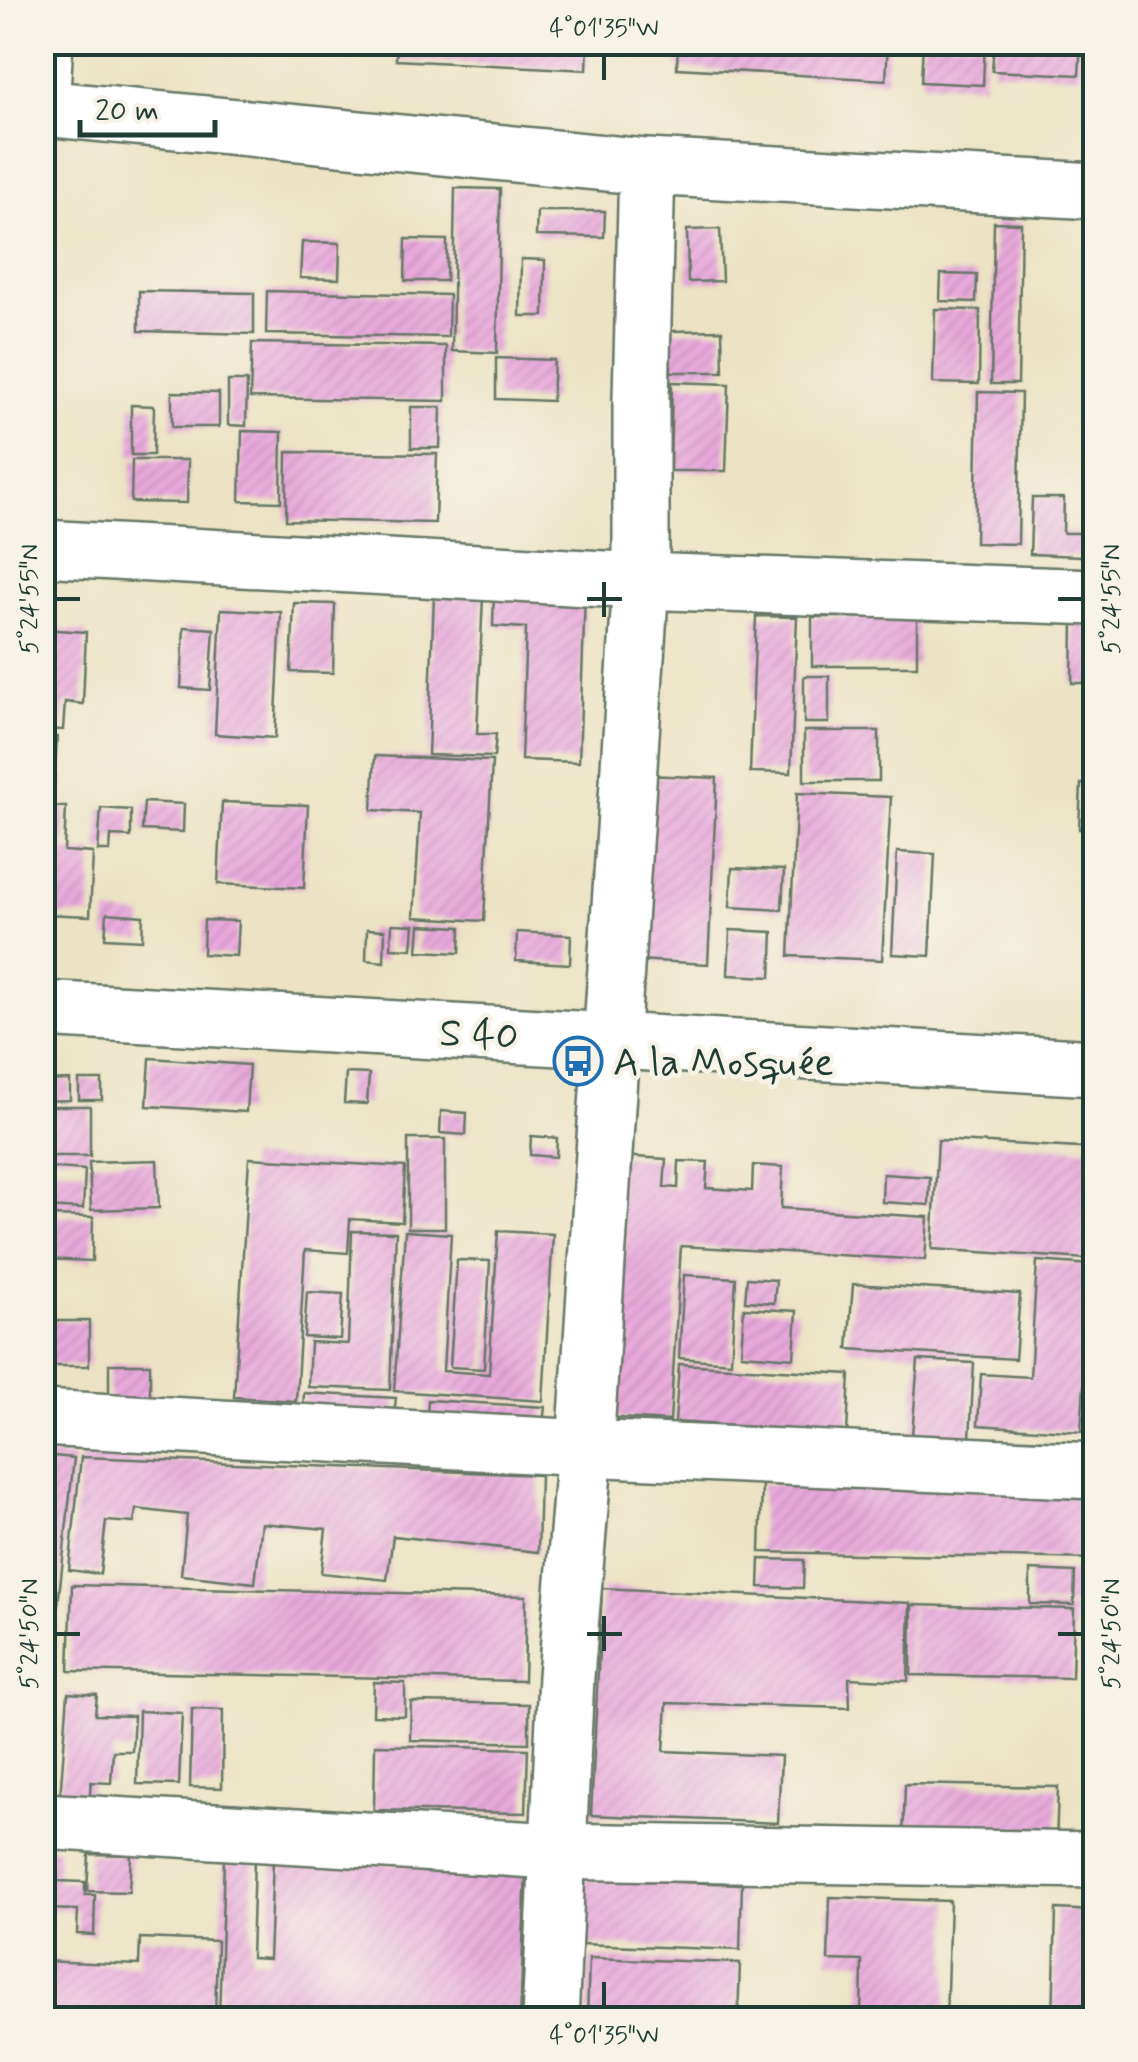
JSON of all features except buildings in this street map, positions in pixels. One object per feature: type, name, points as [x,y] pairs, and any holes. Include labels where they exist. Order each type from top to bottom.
[{"type":"street","points":[[42,90],[45,42]]},
{"type":"street","points":[[42,108],[647,167],[1096,191]]},
{"type":"street","points":[[550,2020],[566,1676],[585,1448],[640,581],[640,398],[647,167]]},
{"type":"street","points":[[42,548],[640,581],[1096,597]]},
{"type":"street","name":"S 40","points":[[42,1008],[1096,1068]]},
{"type":"street","points":[[42,1418],[1096,1471]]},
{"type":"street","points":[[42,1821],[556,1850],[1096,1860]]},
{"type":"place","name":"A la Mosquée","points":[[578,1061]]}]
